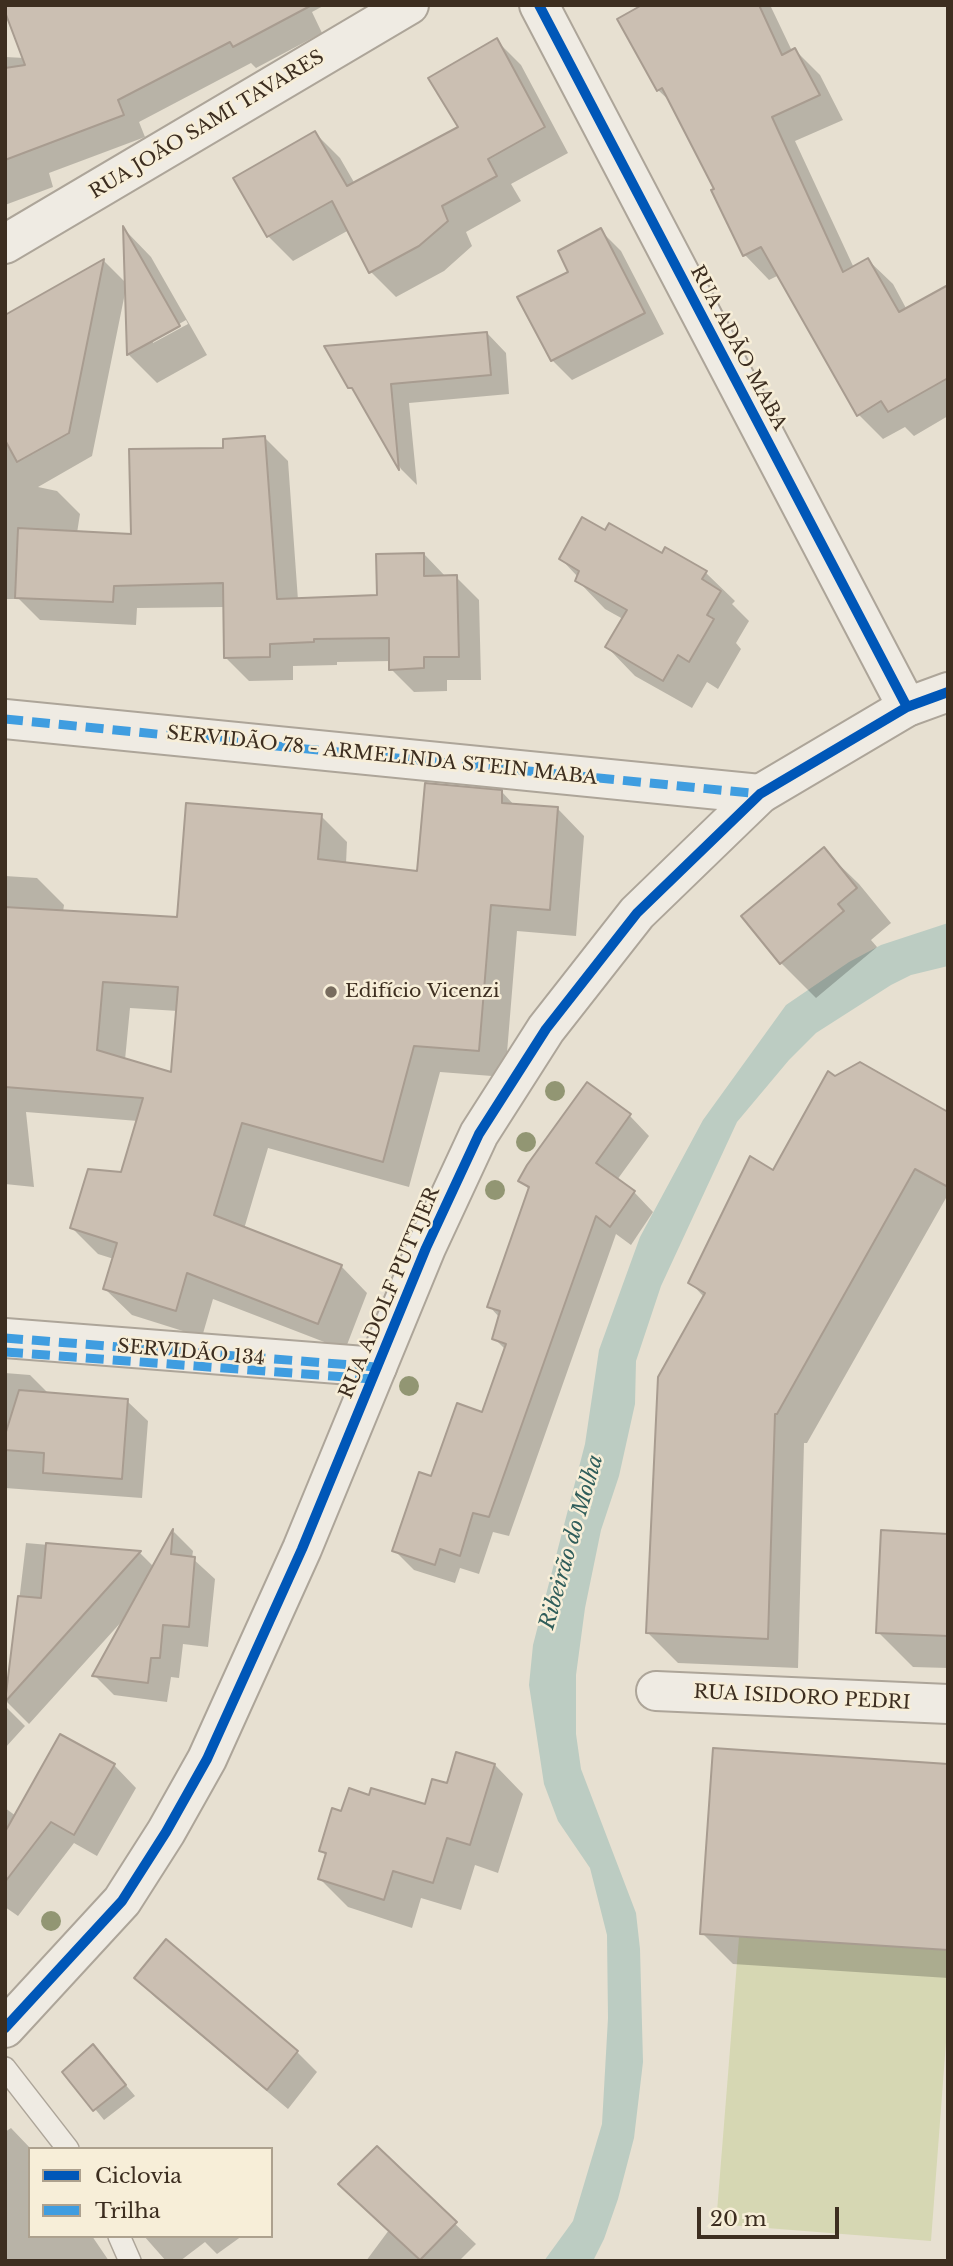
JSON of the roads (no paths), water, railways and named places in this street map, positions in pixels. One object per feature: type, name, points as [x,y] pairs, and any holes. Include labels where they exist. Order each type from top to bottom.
[{"type":"street","name":"RUA JOÃO SAMI TAVARES","points":[[5,244],[410,5]]},
{"type":"street","name":"RUA ADÃO MABA","points":[[538,5],[907,707]]},
{"type":"street","name":"RUA ADOLF PUTTJER","points":[[5,2028],[122,1901],[166,1832],[207,1759],[302,1549],[426,1248],[479,1134],[546,1029],[637,913],[760,794],[907,707],[948,692]]},
{"type":"street","name":"SERVIDÃO 78 - ARMELINDA STEIN MABA","points":[[5,719],[760,794]]},
{"type":"street","name":"SERVIDÃO 134","points":[[5,1338],[375,1373]]},
{"type":"street","points":[[5,1352],[375,1373]]},
{"type":"street","name":"RUA ISIDORO PEDRI","points":[[656,1691],[948,1704]]},
{"type":"lane","points":[[5,2068],[66,2147]]},
{"type":"lane","points":[[120,2238],[130,2261]]},
{"type":"water","name":"Ribeirão do Molha","points":[[948,923],[948,966],[911,975],[891,985],[816,1033],[789,1060],[737,1122],[661,1286],[636,1361],[635,1404],[619,1476],[601,1530],[585,1608],[576,1675],[576,1734],[581,1769],[636,1913],[640,1949],[643,2062],[634,2138],[604,2239],[593,2261],[544,2261],[573,2221],[602,2124],[608,2018],[607,1935],[590,1868],[558,1821],[544,1784],[529,1685],[533,1645],[585,1444],[599,1350],[640,1237],[703,1120],[786,1005],[849,962],[881,945]]},
{"type":"place","name":"Edifício Vicenzi","points":[[331,992]]}]
